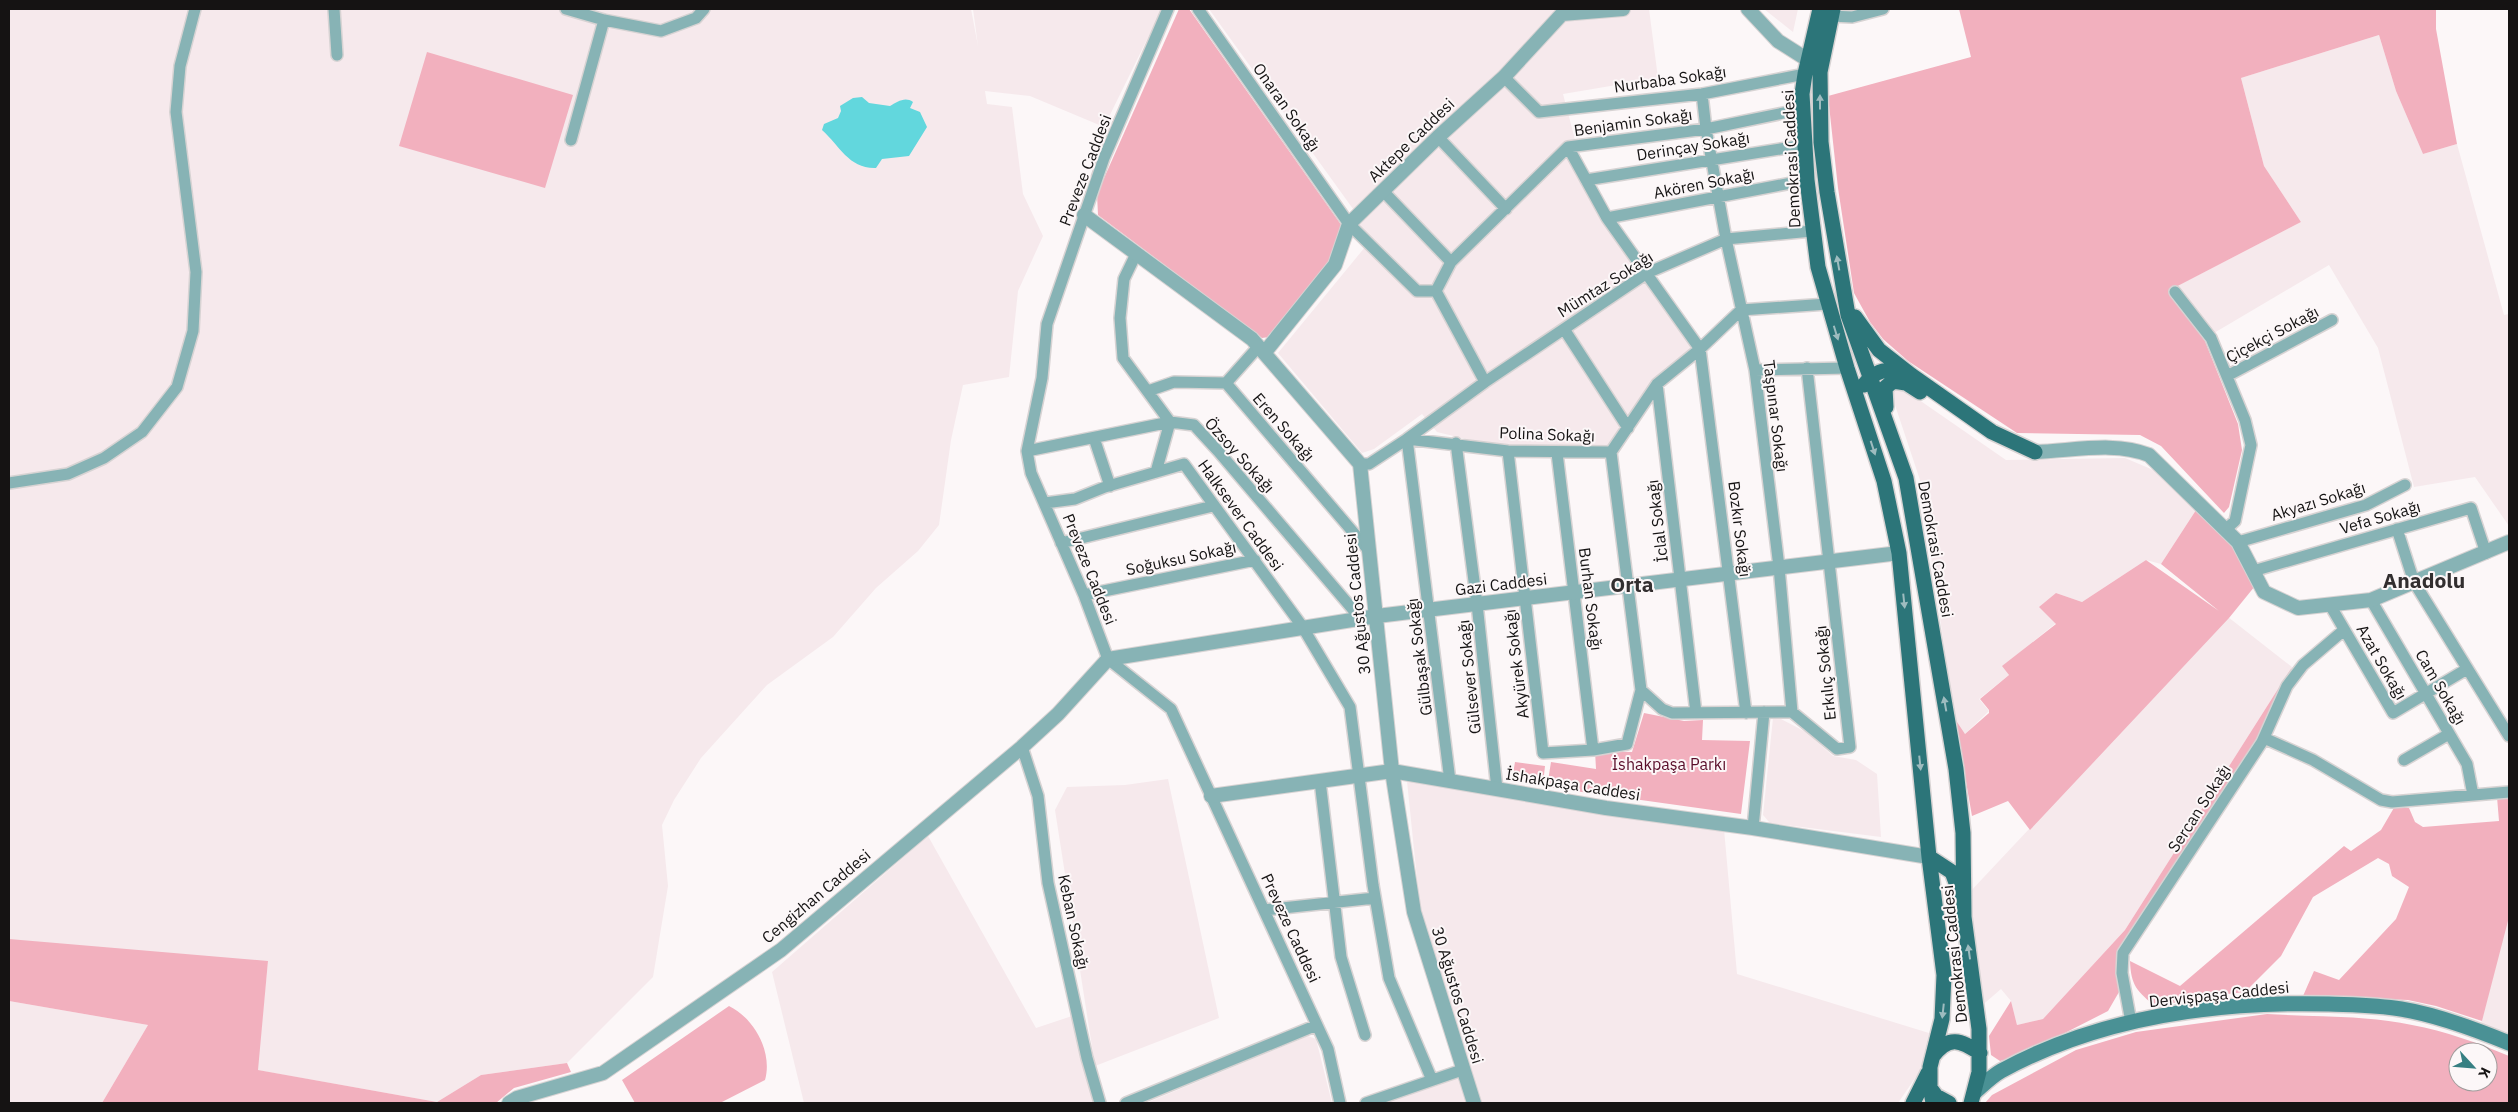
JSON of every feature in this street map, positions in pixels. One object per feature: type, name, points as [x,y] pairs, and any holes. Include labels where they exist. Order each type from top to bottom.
[{"type":"main road","points":[[1810,9],[1812,20],[1825,14]]},
{"type":"main road","name":"Demokrasi Caddesi","points":[[1825,14],[1806,67],[1803,109],[1812,231],[1827,304],[1888,497],[1899,553],[1929,857],[1943,966],[1944,995],[1940,1027],[1931,1063],[1930,1086],[1933,1103]]},
{"type":"main road","name":"Demokrasi Caddesi","points":[[1825,14],[1819,106],[1827,192],[1844,299],[1906,478],[1961,805],[1964,917],[1979,1029],[1980,1053],[1973,1098]]},
{"type":"main road","points":[[1844,299],[1862,328],[1880,350],[1911,375],[1992,432],[2035,452]]},
{"type":"main road","points":[[1858,401],[1860,392],[1871,377],[1887,369],[1911,375]]},
{"type":"main road","points":[[1891,435],[1884,395],[1889,384],[1899,381],[1918,391],[1998,445],[2017,452],[2035,452]]},
{"type":"main road","points":[[1899,553],[1910,545],[1914,525]]},
{"type":"main road","points":[[1929,857],[1952,872],[1955,877],[1964,917]]},
{"type":"main road","name":"Dervişpaşa Caddesi","points":[[1973,1098],[2000,1071],[2070,1040],[2131,1022],[2197,1010],[2278,1003],[2377,1006],[2428,1015],[2509,1044]]},
{"type":"main road","points":[[1913,1103],[1941,1046],[1950,1042],[1968,1045],[1980,1053],[1982,1061],[1989,1068],[2000,1071]]},
{"type":"main road","points":[[1930,1086],[1936,1096],[1949,1103]]},
{"type":"main road","points":[[1957,1103],[1973,1098]]},
{"type":"street","points":[[9,483],[68,474],[104,458],[142,432],[178,386],[194,332],[196,272],[176,112],[180,66],[195,9]]},
{"type":"street","points":[[334,9],[337,56]]},
{"type":"street","points":[[566,9],[604,20],[661,31],[696,18],[704,9]]},
{"type":"street","name":"Preveze Caddesi","points":[[1168,9],[1104,158],[1047,324],[1042,378],[1026,451],[1031,473],[1084,595],[1108,659],[1171,709],[1328,1049],[1340,1103]]},
{"type":"street","name":"Onaran Sokağı","points":[[1198,9],[1349,224],[1416,292],[1436,291]]},
{"type":"street","name":"Aktepe Caddesi","points":[[1262,349],[1335,265],[1349,224],[1438,137],[1504,77],[1560,11],[1623,9]]},
{"type":"street","points":[[1748,9],[1778,42],[1806,67]]},
{"type":"street","points":[[1825,14],[1852,17],[1883,9]]},
{"type":"street","points":[[570,140],[604,20]]},
{"type":"street","name":"Nurbaba Sokağı","points":[[1504,77],[1539,112],[1702,94],[1806,67]]},
{"type":"street","name":"Taşpınar Sokağı","points":[[1702,94],[1706,129],[1726,239],[1741,310],[1745,316],[1755,370],[1779,567],[1792,712]]},
{"type":"street","name":"Benjamin Sokağı","points":[[1436,291],[1452,262],[1568,147],[1706,129],[1803,109]]},
{"type":"street","points":[[1438,137],[1506,210]]},
{"type":"street","name":"Derinçay Sokağı","points":[[1586,180],[1805,145]]},
{"type":"street","points":[[1568,147],[1607,218],[1700,349]]},
{"type":"street","name":"Akören Sokağı","points":[[1607,218],[1808,180]]},
{"type":"street","points":[[1383,191],[1452,262]]},
{"type":"street","points":[[1084,215],[1262,349],[1360,464],[1368,464],[1407,439]]},
{"type":"street","name":"Mümtaz Sokağı","points":[[1407,439],[1485,382],[1647,274],[1726,239],[1812,231]]},
{"type":"street","points":[[1136,254],[1124,279],[1120,318],[1123,358],[1170,422]]},
{"type":"street","points":[[1436,291],[1477,363],[1485,382]]},
{"type":"street","points":[[2174,292],[2211,338],[2245,420],[2251,445],[2235,521],[2225,530]]},
{"type":"street","points":[[1741,310],[1827,304]]},
{"type":"street","name":"Polina Sokağı","points":[[1407,439],[1456,443],[1508,451],[1557,453],[1611,452],[1657,384],[1700,349],[1741,310]]},
{"type":"street","name":"Çiçekçi Sokağı","points":[[2227,376],[2332,320]]},
{"type":"street","points":[[1564,329],[1628,428]]},
{"type":"street","points":[[1148,391],[1174,382],[1226,384],[1262,349]]},
{"type":"street","name":"Bozkır Sokağı","points":[[1700,349],[1730,573],[1746,713]]},
{"type":"street","name":"Erkılıç Sokağı","points":[[1792,712],[1837,749],[1850,747],[1807,368]]},
{"type":"street","points":[[1755,370],[1846,368]]},
{"type":"street","name":"Eren Sokağı","points":[[1226,384],[1370,552]]},
{"type":"street","name":"İclal Sokağı","points":[[1657,384],[1696,713]]},
{"type":"street","points":[[1026,451],[1170,422]]},
{"type":"street","points":[[1156,472],[1170,422]]},
{"type":"street","name":"Özsoy Sokağı","points":[[1170,422],[1194,425],[1360,619]]},
{"type":"street","points":[[1094,438],[1110,486]]},
{"type":"street","name":"Gülbaşak Sokağı","points":[[1407,439],[1450,781]]},
{"type":"street","name":"Gülsever Sokağı","points":[[1456,443],[1498,789]]},
{"type":"street","points":[[2035,452],[2120,448],[2142,452],[2149,456],[2238,542],[2264,592],[2298,608],[2371,600],[2509,542]]},
{"type":"street","name":"Akyürek Sokağı","points":[[1508,451],[1543,753],[1593,750]]},
{"type":"street","points":[[1593,750],[1627,744],[1641,690],[1611,452]]},
{"type":"street","name":"Burhan Sokağı","points":[[1557,453],[1593,750]]},
{"type":"street","name":"Halksever Caddesi","points":[[1045,503],[1075,498],[1184,464],[1302,626],[1350,707],[1360,777]]},
{"type":"street","name":"30 Ağustos Caddesi","points":[[1360,464],[1392,771],[1414,912],[1462,1070],[1474,1103]]},
{"type":"street","name":"Akyazı Sokağı","points":[[2238,542],[2366,505],[2405,485]]},
{"type":"street","points":[[1061,543],[1213,506]]},
{"type":"street","name":"Vefa Sokağı","points":[[2253,571],[2471,508],[2486,553]]},
{"type":"street","points":[[2397,529],[2414,582],[2509,736]]},
{"type":"street","name":"Gazi Caddesi","points":[[1108,659],[1302,626],[1899,553]]},
{"type":"street","name":"Soğuksu Sokağı","points":[[1084,595],[1255,560]]},
{"type":"street","name":"Cam Sokağı","points":[[2371,600],[2467,764],[2474,795]]},
{"type":"street","name":"Azat Sokağı","points":[[2330,605],[2393,714],[2467,669]]},
{"type":"street","name":"Sercan Sokağı","points":[[2131,1022],[2122,974],[2123,953],[2264,738],[2287,686],[2309,659],[2344,630]]},
{"type":"street","name":"Cengizhan Caddesi","points":[[509,1103],[517,1098],[603,1073],[781,950],[954,802],[1022,747],[1058,714],[1108,659]]},
{"type":"street","points":[[1641,690],[1662,709],[1672,713],[1792,712]]},
{"type":"street","points":[[1753,828],[1764,712]]},
{"type":"street","points":[[2404,760],[2449,734]]},
{"type":"street","points":[[2264,738],[2313,760],[2381,800],[2392,802],[2509,792]]},
{"type":"street","name":"Keban Sokağı","points":[[1022,747],[1038,796],[1048,883],[1087,1058],[1100,1103]]},
{"type":"street","name":"İshakpaşa Caddesi","points":[[1212,796],[1360,777],[1392,771],[1612,809],[1753,828],[1929,857]]},
{"type":"street","points":[[1360,777],[1375,898],[1390,978],[1432,1080]]},
{"type":"street","points":[[1320,781],[1341,958],[1365,1035]]},
{"type":"street","points":[[1264,910],[1375,898]]},
{"type":"street","points":[[1126,1103],[1318,1026]]},
{"type":"street","points":[[1366,1103],[1462,1070]]},
{"type":"shaded area","points":[[9,9],[971,9],[978,46],[973,9],[1162,9],[1104,127],[1030,96],[985,91],[987,104],[1012,107],[1023,194],[1043,236],[1018,291],[1009,377],[963,385],[951,440],[939,525],[918,551],[876,588],[833,637],[767,685],[701,758],[674,800],[662,825],[668,886],[653,977],[567,1063],[481,1075],[437,1102],[257,1070],[268,962],[9,940]]},
{"type":"shaded area","points":[[1209,9],[1649,9],[1658,78],[1563,94],[1578,151],[1607,208],[1704,350],[1659,387],[1614,452],[1507,449],[1437,432],[1422,414],[1374,449],[1362,453],[1278,353],[1370,241],[1356,225],[1361,220]]},
{"type":"shaded area","points":[[1764,9],[1798,9],[1793,32]]},
{"type":"shaded area","points":[[2379,35],[2396,91],[2423,154],[2457,144],[2504,315],[2509,314],[2509,526],[2475,477],[2414,487],[2378,348],[2329,265],[2214,333],[2177,286],[2301,222],[2264,166],[2241,78]]},
{"type":"shaded area","points":[[1899,386],[2006,460],[2125,458],[2158,472],[2198,507],[2161,564],[2146,560],[2082,602],[2056,593],[2056,623],[2003,666],[2009,675],[1979,699],[1989,711],[1965,734],[1955,722],[1920,480],[1890,390]]},
{"type":"shaded area","points":[[2228,617],[2292,667],[2125,930],[2043,1019],[2017,1025],[2011,1001],[2001,989],[1979,1008],[1968,894]]},
{"type":"shaded area","points":[[1773,718],[1779,718],[1806,732],[1833,756],[1856,760],[1877,774],[1881,837],[1770,823],[1763,815]]},
{"type":"shaded area","points":[[1168,779],[1219,1018],[1095,1066],[1055,810],[1067,787],[1125,785]]},
{"type":"shaded area","points":[[1407,781],[1724,829],[1737,974],[1929,1033],[1920,1071],[1898,1103],[1385,1103],[1472,1071],[1421,918]]},
{"type":"shaded area","points":[[928,836],[1036,1028],[1072,1016],[1101,1103],[804,1103],[772,972]]},
{"type":"shaded area","points":[[2509,917],[2509,1035],[2481,1024]]},
{"type":"shaded area","points":[[9,1001],[148,1025],[102,1103],[9,1103]]},
{"type":"shaded area","points":[[1308,1036],[1316,1039],[1332,1103],[1146,1103]]},
{"type":"green space","points":[[1179,9],[1189,9],[1342,226],[1332,263],[1269,337],[1262,338],[1098,215],[1097,194]]},
{"type":"green space","points":[[1959,9],[2436,9],[2436,29],[2457,144],[2423,154],[2396,91],[2379,35],[2241,78],[2264,166],[2301,222],[2168,291],[2205,341],[2238,424],[2242,450],[2229,507],[2224,513],[2161,446],[2140,435],[2017,433],[1908,361],[1883,339],[1870,322],[1854,293],[1838,188],[1828,96],[1971,57]]},
{"type":"green space","points":[[427,52],[573,95],[545,188],[399,146]]},
{"type":"green space","points":[[2198,507],[2234,546],[2255,586],[2229,618],[2030,830],[2008,801],[1972,816],[1955,719],[1965,734],[1989,713],[1989,710],[1980,699],[2009,675],[2002,666],[2056,624],[2039,607],[2056,593],[2082,602],[2146,560],[2219,611],[2161,564]]},
{"type":"green space","points":[[2292,667],[2259,738],[2120,954],[2116,971],[2119,992],[2108,1011],[2020,1056],[2000,1061],[1991,1055],[1989,1036],[2011,1001],[2017,1025],[2043,1019],[2125,930]]},
{"type":"green space","name":"İshakpaşa Parkı","points":[[1644,713],[1684,721],[1703,720],[1702,740],[1750,741],[1741,814],[1598,794],[1597,789],[1596,794],[1547,787],[1551,762],[1596,769],[1595,751],[1632,752]]},
{"type":"green space","points":[[1515,762],[1545,766],[1543,784],[1512,780]]},
{"type":"green space","points":[[2509,796],[2509,917],[2482,1021],[2436,1006],[2408,1000],[2303,996],[2314,971],[2339,980],[2396,919],[2409,887],[2392,876],[2389,864],[2378,858],[2313,897],[2281,956],[2245,992],[2194,998],[2156,1007],[2136,987],[2130,961],[2180,986],[2344,846],[2351,851],[2381,830],[2395,806],[2409,808],[2415,822],[2423,827],[2499,821],[2497,797]]},
{"type":"green space","points":[[9,939],[268,961],[258,1070],[437,1102],[481,1075],[567,1063],[571,1072],[514,1088],[496,1103],[102,1103],[148,1025],[9,1001]]},
{"type":"green space","points":[[729,1006],[738,1011],[753,1027],[764,1047],[767,1069],[765,1080],[720,1103],[635,1103],[622,1080]]},
{"type":"green space","points":[[2267,1014],[2358,1018],[2394,1022],[2437,1031],[2472,1042],[2448,1042],[2448,1092],[2498,1092],[2498,1052],[2509,1056],[2509,1103],[1985,1103],[1992,1095],[2076,1050],[2136,1032]]},
{"type":"water","points":[[862,97],[869,103],[890,106],[898,101],[910,100],[913,102],[910,108],[920,112],[927,127],[909,156],[882,159],[876,168],[859,165],[852,161],[822,130],[824,124],[838,118],[841,111],[840,106],[853,98]]},
{"type":"district","name":"Anadolu","points":[[2424,581]]},
{"type":"district","name":"Orta","points":[[1632,585]]}]
